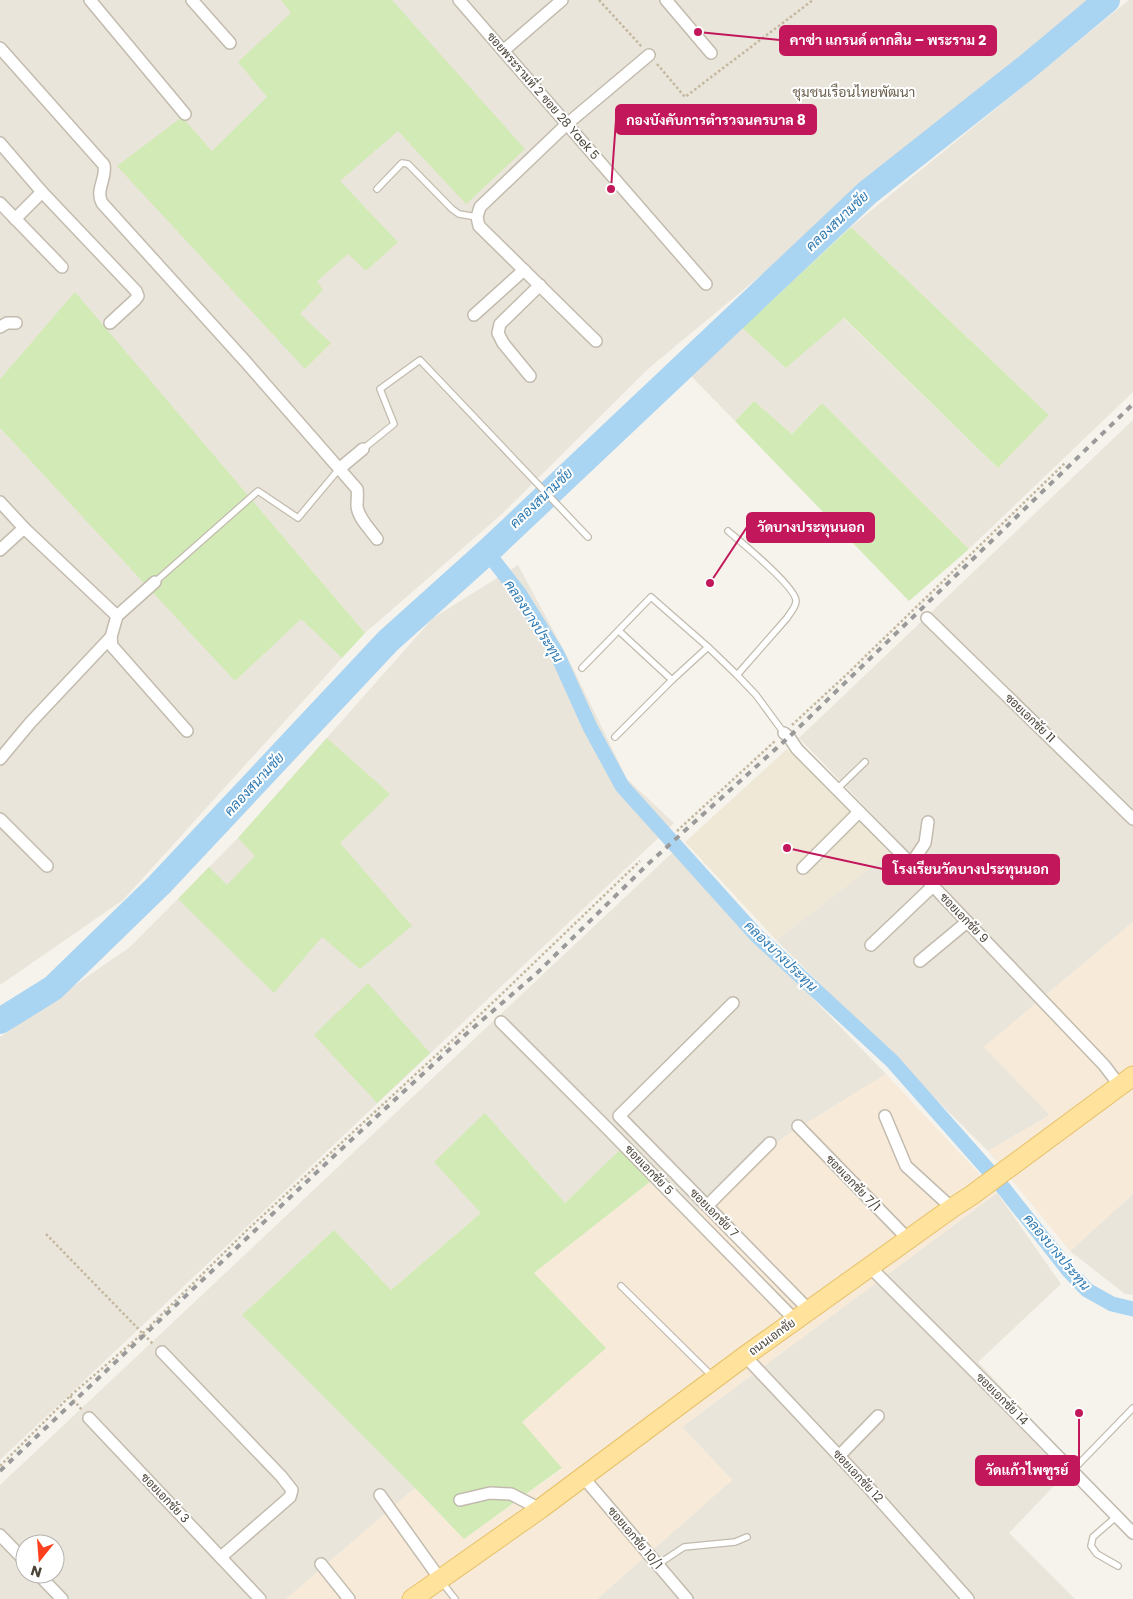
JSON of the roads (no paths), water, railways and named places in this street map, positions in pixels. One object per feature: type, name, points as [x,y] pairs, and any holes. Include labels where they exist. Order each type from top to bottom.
[{"type":"main road","name":"ถนนเอกชัย","points":[[412,1599],[540,1509],[745,1356],[1017,1163],[1126,1081]]},
{"type":"street","points":[[90,0],[185,114]]},
{"type":"street","points":[[192,0],[230,43]]},
{"type":"street","name":"ซอยพระรามที่ 2 ซอย 28 Yaek 5","points":[[459,0],[706,284]]},
{"type":"street","points":[[503,51],[562,0]]},
{"type":"street","points":[[666,0],[711,52]]},
{"type":"street","points":[[0,48],[104,165],[105,171],[101,182],[99,198],[102,203],[222,335],[356,489],[358,496],[357,506],[361,516],[376,539]]},
{"type":"street","points":[[596,340],[479,226],[477,217],[480,207],[567,124],[649,55]]},
{"type":"street","points":[[0,143],[42,192],[136,291],[138,296],[135,300],[110,323]]},
{"type":"street","points":[[15,219],[42,192]]},
{"type":"street","points":[[0,203],[62,267]]},
{"type":"street","points":[[474,315],[524,270]]},
{"type":"street","points":[[530,376],[503,343],[498,333],[500,324],[540,286]]},
{"type":"street","points":[[0,327],[7,323],[16,322]]},
{"type":"street","points":[[339,469],[363,449]]},
{"type":"street","points":[[0,502],[24,528],[117,616]]},
{"type":"street","points":[[0,550],[24,528]]},
{"type":"street","points":[[155,582],[117,616],[111,637],[112,646],[187,731]]},
{"type":"street","name":"ซอยเอกชัย 11","points":[[927,618],[1133,819]]},
{"type":"street","points":[[0,759],[30,723],[111,637]]},
{"type":"street","name":"ซอยเอกชัย 9","points":[[784,733],[797,749],[934,886],[1104,1065],[1126,1081]]},
{"type":"street","points":[[803,868],[859,812]]},
{"type":"street","points":[[0,819],[46,866]]},
{"type":"street","points":[[911,864],[925,843],[928,822]]},
{"type":"street","points":[[871,945],[934,886]]},
{"type":"street","points":[[920,961],[967,922]]},
{"type":"street","name":"ซอยเอกชัย 7","points":[[733,1003],[619,1116],[707,1206],[802,1315]]},
{"type":"street","name":"ซอยเอกชัย 5","points":[[501,1022],[802,1315]]},
{"type":"street","points":[[886,1116],[906,1166],[952,1208]]},
{"type":"street","name":"ซอยเอกชัย 7/1","points":[[798,1126],[908,1239]]},
{"type":"street","points":[[707,1206],[770,1143]]},
{"type":"street","name":"ซอยเอกชัย 14","points":[[870,1267],[1133,1533]]},
{"type":"street","points":[[162,1352],[281,1476],[292,1490],[290,1497],[221,1557]]},
{"type":"street","name":"ซอยเอกชัย 12","points":[[745,1356],[839,1456],[968,1599]]},
{"type":"street","points":[[839,1456],[878,1416]]},
{"type":"street","name":"ซอยเอกชัย 3","points":[[88,1418],[260,1599]]},
{"type":"street","name":"ซอยเอกชัย 10/1","points":[[583,1476],[687,1599]]},
{"type":"street","points":[[460,1500],[490,1492],[511,1494],[540,1509]]},
{"type":"street","points":[[380,1495],[440,1579]]},
{"type":"street","points":[[0,1535],[15,1551]]},
{"type":"street","points":[[321,1564],[349,1599]]},
{"type":"street","points":[[48,1584],[62,1599]]},
{"type":"lane","points":[[377,189],[402,163],[405,163],[452,209],[460,214],[477,217]]},
{"type":"lane","points":[[363,449],[394,424],[380,389],[420,360],[588,538]]},
{"type":"lane","points":[[155,582],[258,491],[298,518],[339,469]]},
{"type":"lane","points":[[728,531],[794,592],[796,601],[794,609],[787,618],[737,675]]},
{"type":"lane","points":[[582,668],[651,597],[737,675],[756,695],[784,733]]},
{"type":"lane","points":[[619,631],[672,680]]},
{"type":"lane","points":[[615,737],[708,647]]},
{"type":"lane","points":[[837,789],[864,762]]},
{"type":"lane","points":[[621,1286],[714,1379]]},
{"type":"lane","points":[[1072,1471],[1133,1408]]},
{"type":"lane","points":[[1117,1516],[1092,1536],[1091,1546],[1096,1554],[1118,1566]]},
{"type":"lane","points":[[657,1565],[684,1547],[735,1542],[747,1538]]},
{"type":"lane","points":[[440,1579],[455,1599]]},
{"type":"waterway","name":"คลองสนามชัย","points":[[0,1021],[53,988],[159,885],[388,641],[487,552],[867,193],[1028,66],[1107,0]]},
{"type":"waterway","name":"คลองบางประทุน","points":[[487,552],[519,593],[557,654],[590,727],[622,786],[757,936],[892,1061],[997,1180],[1069,1271],[1087,1290],[1112,1304],[1133,1309]]},
{"type":"railway","points":[[0,1471],[335,1155],[465,1035],[538,972],[649,863],[789,737],[1133,404]]},
{"type":"place","name":"คาซ่า แกรนด์ ตากสิน – พระราม 2","points":[[698,32]]},
{"type":"place","name":"กองบังคับการตำรวจนครบาล 8","points":[[611,189]]},
{"type":"place","name":"วัดบางประทุนนอก","points":[[710,583]]},
{"type":"place","name":"โรงเรียนวัดบางประทุนนอก","points":[[787,848]]},
{"type":"place","name":"วัดแก้วไพฑูรย์","points":[[1079,1413]]},
{"type":"district","name":"ชุมชนเรือนไทยพัฒนา","points":[[854,92]]}]
